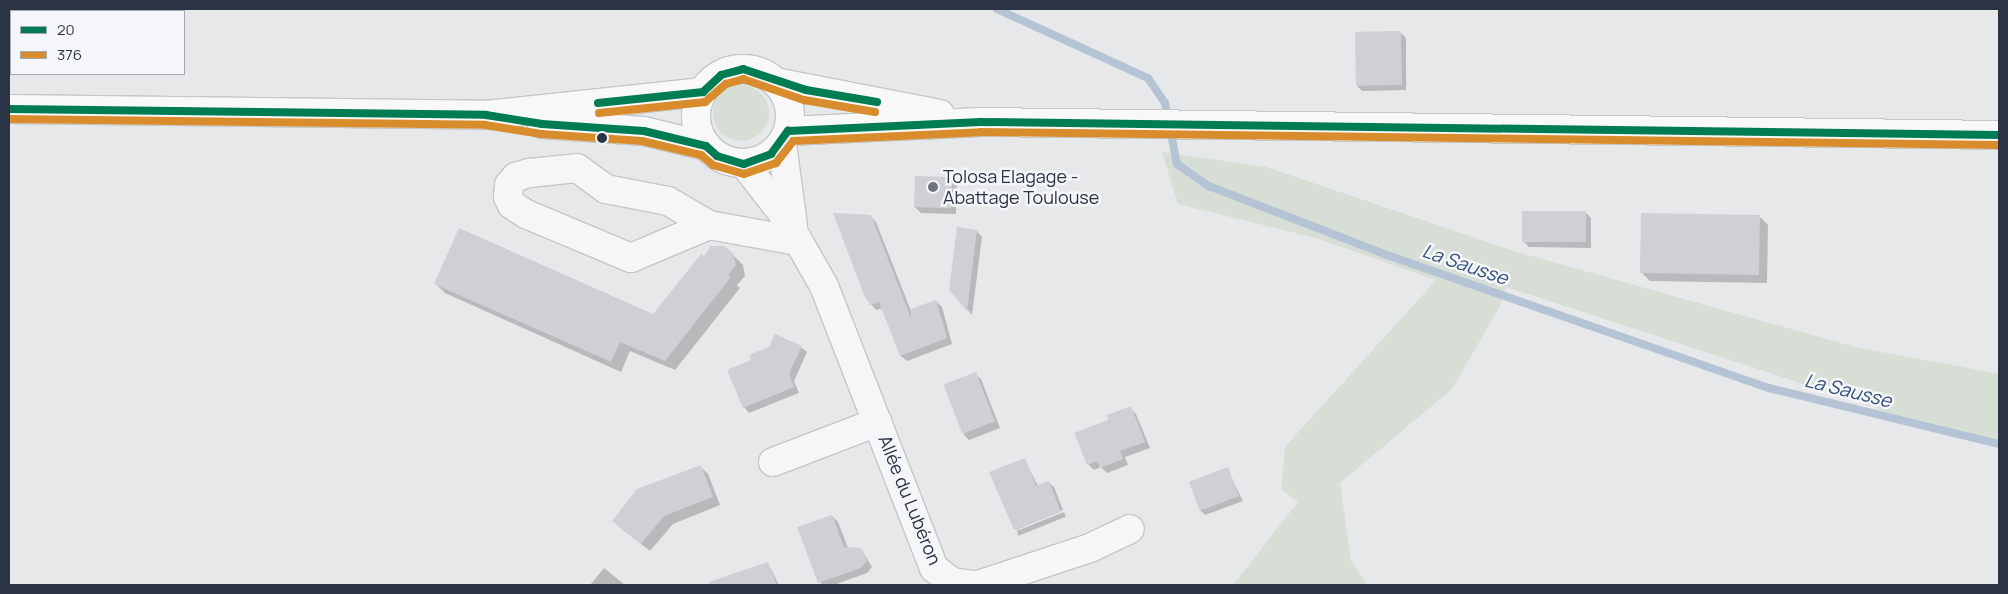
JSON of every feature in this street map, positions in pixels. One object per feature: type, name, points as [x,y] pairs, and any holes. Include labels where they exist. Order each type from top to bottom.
[{"type":"main road","points":[[981,122],[775,82],[755,71],[743,69],[720,75],[703,92],[696,119],[706,146],[717,156],[744,164],[759,161],[785,137],[981,122],[1999,134]]},
{"type":"main road","points":[[775,82],[789,104],[785,137]]},
{"type":"main road","points":[[9,109],[486,115],[703,92]]},
{"type":"main road","points":[[486,115],[542,124],[644,131],[706,146]]},
{"type":"street","name":"Allée du Lubéron","points":[[785,137],[790,215],[798,241]]},
{"type":"street","name":"Allée du Lubéron","points":[[744,164],[784,214],[824,286],[934,568],[952,582],[973,585]]},
{"type":"street","points":[[709,225],[631,258],[526,214],[512,206],[508,197],[509,185],[516,177],[529,173],[576,168],[606,189],[668,201],[709,225],[798,241]]},
{"type":"street","name":"Allée du Lubéron","points":[[773,462],[878,422]]},
{"type":"street","points":[[978,585],[1090,548],[1130,529]]},
{"type":"shaded area","points":[[735,85],[747,85],[761,93],[769,107],[767,124],[761,133],[747,141],[735,141],[725,136],[718,129],[713,119],[713,107],[718,97],[725,90]]},
{"type":"shaded area","points":[[1162,152],[1266,167],[1517,252],[1855,347],[1999,374],[1999,444],[1928,422],[1888,415],[1877,408],[1506,287],[1499,308],[1452,389],[1340,483],[1351,561],[1368,585],[1233,585],[1298,502],[1281,489],[1285,447],[1436,280],[1319,239],[1178,204]]},
{"type":"building","points":[[1401,31],[1402,85],[1356,86],[1355,32]]},
{"type":"building","name":"Tolosa Elagage - Abattage Toulouse","points":[[915,176],[952,177],[951,208],[914,207]]},
{"type":"building","points":[[1522,211],[1586,211],[1586,242],[1522,242]]},
{"type":"building","points":[[833,213],[871,215],[911,318],[911,309],[936,300],[947,338],[900,356],[879,302],[870,305],[864,295]]},
{"type":"building","points":[[1641,213],[1760,215],[1759,275],[1640,273]]},
{"type":"building","points":[[957,227],[977,230],[967,311],[949,290]]},
{"type":"building","points":[[459,228],[653,314],[701,254],[704,256],[711,246],[724,246],[733,253],[736,265],[728,275],[731,277],[665,361],[620,342],[611,362],[434,284]]},
{"type":"building","points":[[775,334],[802,346],[789,374],[794,387],[743,408],[727,370],[751,360],[749,355],[769,347]]},
{"type":"building","points":[[976,372],[995,421],[962,434],[943,385]]},
{"type":"building","points":[[1131,406],[1145,442],[1120,451],[1123,459],[1100,468],[1097,461],[1087,465],[1074,433],[1108,420],[1107,415]]},
{"type":"building","points":[[1025,458],[1036,486],[1049,481],[1061,512],[1014,530],[989,472]]},
{"type":"building","points":[[701,465],[713,497],[664,516],[641,544],[612,521],[637,489]]},
{"type":"building","points":[[1228,467],[1239,496],[1200,511],[1189,482]]},
{"type":"building","points":[[832,515],[844,547],[861,548],[867,561],[861,568],[818,583],[797,527]]},
{"type":"building","points":[[768,562],[777,585],[710,585],[709,582]]},
{"type":"waterway","name":"La Sausse","points":[[997,9],[1148,78],[1165,103],[1177,164],[1209,186],[1384,254],[1769,388],[1999,444]]},
{"type":"transit line","name":"20","points":[[598,103],[703,92],[721,75],[743,69],[806,90],[877,102]]},
{"type":"transit line","name":"376","points":[[599,113],[705,102],[726,84],[743,79],[804,100],[875,112]]},
{"type":"transit line","name":"20","points":[[9,109],[486,115],[542,124],[644,131],[706,146],[717,156],[744,164],[771,154],[788,131],[981,122],[1999,135]]},
{"type":"transit line","name":"376","points":[[9,119],[485,125],[541,134],[642,141],[701,155],[713,165],[744,174],[776,163],[793,141],[981,132],[1999,145]]},
{"type":"place","name":"Tolosa Elagage - Abattage Toulouse","points":[[933,187]]}]
